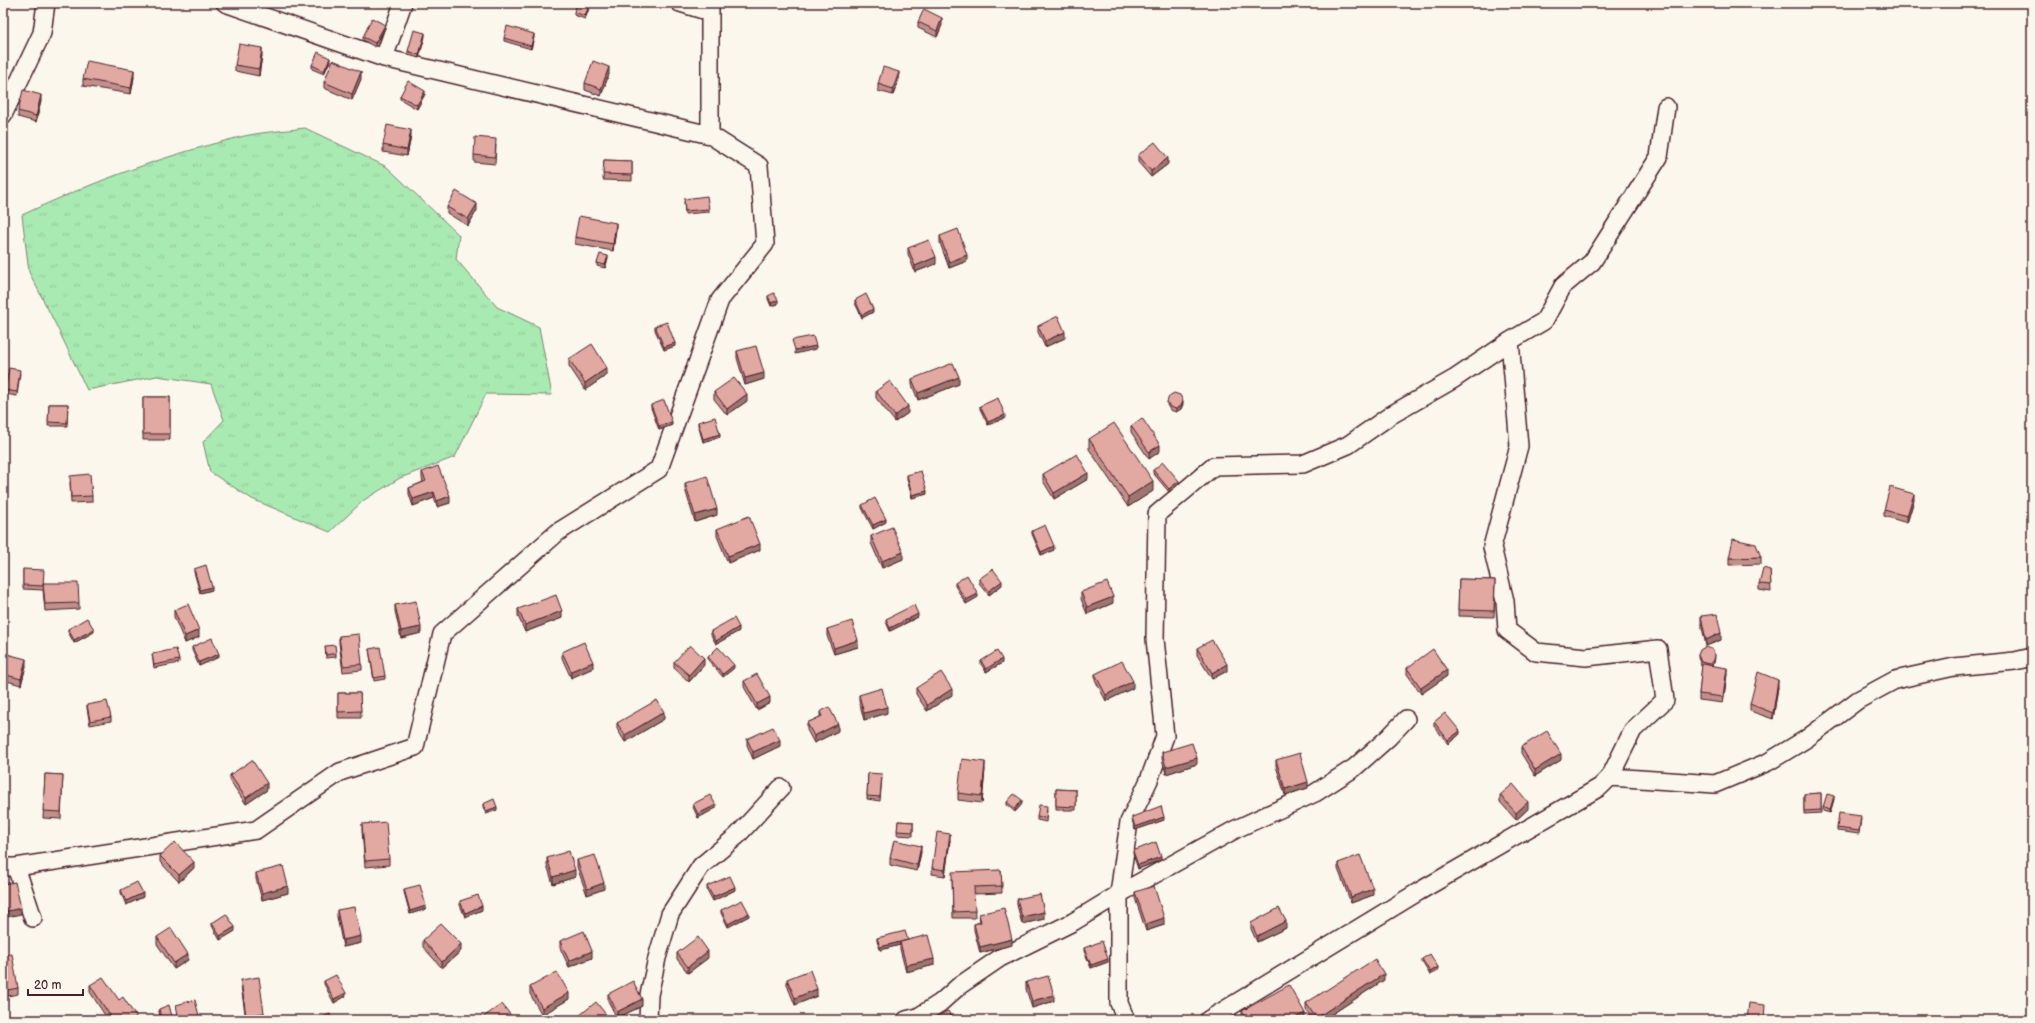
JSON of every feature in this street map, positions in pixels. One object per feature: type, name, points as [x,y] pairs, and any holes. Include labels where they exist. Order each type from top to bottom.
[{"type":"street","points":[[3,115],[42,33],[46,3]]},
{"type":"street","points":[[33,918],[10,867],[126,851],[256,830],[340,772],[415,746],[442,634],[558,532],[659,469],[720,300],[765,244],[759,166],[710,135],[384,58],[225,3]]},
{"type":"street","points":[[384,58],[404,3]]},
{"type":"street","points":[[680,3],[709,8],[710,135]]},
{"type":"street","points":[[1126,1020],[1119,1003],[1118,894],[1129,822],[1149,780],[1165,736],[1155,639],[1157,514],[1214,466],[1303,464],[1348,445],[1391,416],[1454,379],[1510,341],[1544,321],[1563,286],[1592,262],[1659,157],[1666,107]]},
{"type":"street","points":[[1208,1020],[1418,892],[1600,787],[1610,777],[1633,730],[1665,700],[1658,649],[1586,657],[1536,652],[1507,630],[1504,601],[1492,548],[1519,446],[1510,341]]},
{"type":"street","points":[[1610,777],[1715,784],[1768,762],[1806,739],[1858,700],[1895,680],[1954,666],[2015,661],[2032,658]]},
{"type":"street","points":[[906,1020],[918,1017],[940,1003],[959,986],[1000,958],[1073,922],[1118,894],[1236,829],[1315,793],[1354,768],[1389,737],[1406,719]]},
{"type":"street","points":[[648,1020],[649,995],[655,966],[670,914],[702,866],[736,836],[781,788]]},
{"type":"green space","points":[[305,128],[387,167],[459,235],[456,259],[497,307],[539,327],[552,395],[486,394],[455,457],[400,478],[364,500],[330,532],[252,499],[210,472],[203,442],[224,420],[211,384],[157,376],[87,390],[29,272],[22,215],[100,181],[181,153],[244,136]]},
{"type":"building","points":[[577,3],[590,3],[585,16],[574,12]]},
{"type":"building","points":[[924,9],[942,18],[937,31],[918,22]]},
{"type":"building","points":[[372,18],[385,25],[375,43],[363,37]]},
{"type":"building","points":[[507,26],[534,34],[531,46],[504,38]]},
{"type":"building","points":[[414,30],[425,33],[419,55],[408,51]]},
{"type":"building","points":[[239,44],[262,48],[259,69],[235,65]]},
{"type":"building","points":[[318,52],[330,58],[324,71],[312,65]]},
{"type":"building","points":[[333,60],[361,72],[352,94],[324,82]]},
{"type":"building","points":[[87,61],[134,70],[131,88],[83,79]]},
{"type":"building","points":[[593,61],[609,67],[601,89],[585,83]]},
{"type":"building","points":[[883,67],[899,72],[893,89],[878,84]]},
{"type":"building","points":[[408,81],[425,91],[417,105],[400,96]]},
{"type":"building","points":[[23,90],[41,95],[36,116],[18,111]]},
{"type":"building","points":[[387,125],[411,130],[407,150],[383,145]]},
{"type":"building","points":[[475,137],[496,139],[495,157],[474,155]]},
{"type":"building","points":[[1155,142],[1168,158],[1151,171],[1138,155]]},
{"type":"building","points":[[604,160],[632,161],[632,175],[603,174]]},
{"type":"building","points":[[456,191],[477,204],[468,219],[447,207]]},
{"type":"building","points":[[707,196],[709,209],[685,211],[684,199]]},
{"type":"building","points":[[579,216],[616,223],[613,244],[575,237]]},
{"type":"building","points":[[958,229],[967,255],[949,262],[940,236]]},
{"type":"building","points":[[929,240],[936,257],[915,266],[908,248]]},
{"type":"building","points":[[600,254],[608,256],[605,265],[597,263]]},
{"type":"building","points":[[774,293],[778,300],[771,303],[768,296]]},
{"type":"building","points":[[866,294],[873,309],[862,315],[855,300]]},
{"type":"building","points":[[1058,316],[1065,332],[1045,341],[1038,326]]},
{"type":"building","points":[[667,322],[675,343],[664,347],[655,326]]},
{"type":"building","points":[[813,336],[816,346],[795,350],[792,340]]},
{"type":"building","points":[[592,344],[607,368],[585,383],[569,359]]},
{"type":"building","points":[[756,346],[764,373],[745,378],[737,351]]},
{"type":"building","points":[[953,363],[959,377],[918,393],[912,379]]},
{"type":"building","points":[[9,368],[20,370],[17,392],[5,390]]},
{"type":"building","points":[[734,378],[747,394],[727,409],[714,392]]},
{"type":"building","points":[[890,381],[908,406],[895,416],[876,391]]},
{"type":"building","points":[[1174,393],[1180,395],[1183,401],[1181,406],[1176,409],[1170,407],[1167,402],[1169,396]]},
{"type":"building","points":[[143,397],[170,397],[170,434],[143,434]]},
{"type":"building","points":[[998,398],[1005,415],[988,422],[980,406]]},
{"type":"building","points":[[664,400],[672,422],[659,426],[651,405]]},
{"type":"building","points":[[49,404],[68,404],[67,423],[48,422]]},
{"type":"building","points":[[715,417],[720,434],[703,439],[698,422]]},
{"type":"building","points":[[1142,418],[1160,445],[1149,452],[1131,426]]},
{"type":"building","points":[[1114,423],[1153,481],[1128,497],[1089,439]]},
{"type":"building","points":[[1077,454],[1088,473],[1054,493],[1043,474]]},
{"type":"building","points":[[1163,462],[1179,481],[1169,489],[1153,470]]},
{"type":"building","points":[[438,466],[450,496],[437,501],[434,492],[413,499],[409,488],[426,481],[422,472]]},
{"type":"building","points":[[921,471],[927,491],[912,495],[907,475]]},
{"type":"building","points":[[90,474],[92,496],[71,497],[70,476]]},
{"type":"building","points":[[707,476],[717,509],[695,515],[685,483]]},
{"type":"building","points":[[1890,487],[1914,494],[1907,516],[1884,510]]},
{"type":"building","points":[[875,498],[886,519],[873,525],[862,505]]},
{"type":"building","points":[[749,516],[760,544],[728,556],[717,529]]},
{"type":"building","points":[[1045,525],[1054,546],[1041,552],[1032,531]]},
{"type":"building","points":[[892,527],[903,552],[882,561],[871,536]]},
{"type":"building","points":[[1733,539],[1756,544],[1761,557],[1729,558]]},
{"type":"building","points":[[2032,555],[2032,570],[2030,571],[2028,556]]},
{"type":"building","points":[[206,565],[212,587],[200,590],[194,569]]},
{"type":"building","points":[[1763,568],[1770,570],[1771,585],[1759,584]]},
{"type":"building","points":[[23,569],[44,570],[43,586],[23,585]]},
{"type":"building","points":[[993,569],[1002,581],[989,591],[979,579]]},
{"type":"building","points":[[967,575],[978,594],[966,600],[955,583]]},
{"type":"building","points":[[1459,579],[1495,580],[1494,611],[1458,610]]},
{"type":"building","points":[[1107,582],[1113,597],[1087,607],[1081,592]]},
{"type":"building","points":[[43,583],[78,583],[79,603],[45,604]]},
{"type":"building","points":[[556,595],[562,611],[525,625],[518,609]]},
{"type":"building","points":[[416,601],[421,627],[401,631],[395,605]]},
{"type":"building","points":[[188,604],[199,630],[185,636],[174,610]]},
{"type":"building","points":[[914,605],[918,614],[890,628],[886,619]]},
{"type":"building","points":[[1717,614],[1721,633],[1706,640],[1701,616]]},
{"type":"building","points":[[87,618],[94,629],[74,640],[68,629]]},
{"type":"building","points":[[734,618],[739,627],[716,641],[711,631]]},
{"type":"building","points":[[852,621],[858,640],[834,648],[827,629]]},
{"type":"building","points":[[359,634],[362,664],[343,666],[339,636]]},
{"type":"building","points":[[212,638],[219,654],[199,662],[192,647]]},
{"type":"building","points":[[1212,640],[1227,664],[1212,673],[1197,648]]},
{"type":"building","points":[[584,642],[593,662],[571,671],[562,652]]},
{"type":"building","points":[[335,645],[336,653],[326,655],[325,646]]},
{"type":"building","points":[[690,645],[704,658],[689,675],[674,662]]},
{"type":"building","points":[[380,647],[385,676],[374,678],[369,649]]},
{"type":"building","points":[[718,647],[734,665],[723,674],[708,657]]},
{"type":"building","points":[[1705,647],[1712,649],[1715,655],[1714,660],[1709,664],[1701,662],[1698,655],[1700,650]]},
{"type":"building","points":[[176,649],[179,660],[154,665],[152,654]]},
{"type":"building","points":[[1433,649],[1447,670],[1421,688],[1407,668]]},
{"type":"building","points":[[997,651],[1002,659],[986,669],[981,661]]},
{"type":"building","points":[[7,654],[26,659],[21,679],[3,674]]},
{"type":"building","points":[[1122,661],[1133,681],[1106,695],[1095,674]]},
{"type":"building","points":[[1702,664],[1727,668],[1723,697],[1699,694]]},
{"type":"building","points":[[941,672],[952,689],[927,705],[916,688]]},
{"type":"building","points":[[1758,672],[1778,680],[1773,713],[1750,704]]},
{"type":"building","points":[[757,674],[770,697],[757,704],[744,681]]},
{"type":"building","points":[[882,688],[887,707],[864,713],[859,695]]},
{"type":"building","points":[[338,693],[360,693],[361,711],[338,712]]},
{"type":"building","points":[[657,700],[664,712],[625,735],[617,723]]},
{"type":"building","points":[[107,701],[111,717],[90,721],[87,705]]},
{"type":"building","points":[[829,707],[838,724],[814,736],[807,723],[822,716],[820,712]]},
{"type":"building","points":[[1445,713],[1460,731],[1448,740],[1434,722]]},
{"type":"building","points":[[773,727],[780,740],[753,752],[747,739]]},
{"type":"building","points":[[1547,731],[1561,754],[1535,770],[1521,747]]},
{"type":"building","points":[[1192,743],[1197,758],[1166,767],[1162,752]]},
{"type":"building","points":[[1300,753],[1308,782],[1285,789],[1276,760]]},
{"type":"building","points":[[962,759],[985,762],[982,796],[958,793]]},
{"type":"building","points":[[252,760],[267,783],[246,798],[230,775]]},
{"type":"building","points":[[868,773],[882,774],[880,797],[867,796]]},
{"type":"building","points":[[45,774],[63,775],[61,812],[43,811]]},
{"type":"building","points":[[1513,784],[1528,802],[1516,813],[1500,795]]},
{"type":"building","points":[[1056,789],[1076,790],[1076,807],[1056,806]]},
{"type":"building","points":[[1821,793],[1821,810],[1804,811],[1804,794]]},
{"type":"building","points":[[1014,794],[1022,800],[1015,809],[1007,802]]},
{"type":"building","points":[[1827,794],[1834,796],[1830,810],[1823,807]]},
{"type":"building","points":[[710,795],[716,805],[698,814],[693,804]]},
{"type":"building","points":[[494,799],[497,807],[486,811],[483,804]]},
{"type":"building","points":[[1039,805],[1047,806],[1046,818],[1037,817]]},
{"type":"building","points":[[1161,806],[1164,817],[1135,827],[1132,817]]},
{"type":"building","points":[[1839,813],[1861,816],[1859,831],[1837,828]]},
{"type":"building","points":[[898,821],[913,822],[913,832],[897,831]]},
{"type":"building","points":[[386,822],[389,859],[365,861],[362,824]]},
{"type":"building","points":[[3,827],[6,827],[4,853],[3,853]]},
{"type":"building","points":[[937,832],[950,834],[945,870],[932,868]]},
{"type":"building","points":[[894,840],[921,846],[917,865],[890,858]]},
{"type":"building","points":[[175,842],[194,862],[179,875],[160,856]]},
{"type":"building","points":[[1156,842],[1161,857],[1138,865],[1133,851]]},
{"type":"building","points":[[569,851],[575,870],[553,877],[547,858]]},
{"type":"building","points":[[595,855],[604,883],[587,889],[577,860]]},
{"type":"building","points":[[1360,855],[1373,889],[1351,897],[1338,863]]},
{"type":"building","points":[[283,866],[288,886],[262,893],[256,873]]},
{"type":"building","points":[[1001,870],[1002,886],[974,887],[975,911],[953,912],[952,872]]},
{"type":"building","points":[[730,876],[735,887],[713,897],[707,886]]},
{"type":"building","points":[[15,882],[21,908],[3,912],[3,884]]},
{"type":"building","points":[[137,882],[143,893],[126,901],[121,890]]},
{"type":"building","points":[[420,885],[426,906],[410,911],[404,889]]},
{"type":"building","points":[[1154,886],[1164,918],[1146,924],[1135,892]]},
{"type":"building","points":[[1040,894],[1044,912],[1022,917],[1017,899]]},
{"type":"building","points":[[478,895],[482,906],[465,913],[460,901]]},
{"type":"building","points":[[742,900],[749,913],[728,924],[721,910]]},
{"type":"building","points":[[354,907],[361,936],[343,940],[337,910]]},
{"type":"building","points":[[1004,908],[1012,939],[980,947],[974,924],[981,922],[979,914]]},
{"type":"building","points":[[1279,908],[1286,921],[1257,936],[1251,923]]},
{"type":"building","points":[[226,914],[235,927],[220,936],[212,923]]},
{"type":"building","points":[[441,924],[461,944],[442,962],[423,940]]},
{"type":"building","points":[[171,928],[188,954],[174,963],[157,937]]},
{"type":"building","points":[[584,931],[592,951],[569,961],[560,941]]},
{"type":"building","points":[[905,931],[908,940],[880,947],[877,938]]},
{"type":"building","points":[[928,935],[934,959],[906,965],[900,942]]},
{"type":"building","points":[[698,937],[708,951],[688,967],[677,953]]},
{"type":"building","points":[[1102,941],[1108,959],[1091,965],[1084,948]]},
{"type":"building","points":[[12,954],[18,988],[3,991],[3,955]]},
{"type":"building","points":[[1430,954],[1438,967],[1430,972],[1422,959]]},
{"type":"building","points":[[1375,959],[1384,974],[1316,1018],[1306,1003]]},
{"type":"building","points":[[810,970],[817,989],[795,998],[787,979]]},
{"type":"building","points":[[557,972],[569,993],[542,1008],[530,987]]},
{"type":"building","points":[[336,975],[346,993],[334,999],[324,981]]},
{"type":"building","points":[[1048,976],[1054,995],[1032,1001],[1026,982]]},
{"type":"building","points":[[103,977],[119,1000],[123,997],[138,1020],[113,1020],[90,985]]},
{"type":"building","points":[[259,977],[264,1013],[246,1016],[241,980]]},
{"type":"building","points":[[633,981],[642,999],[617,1012],[608,994]]},
{"type":"building","points":[[1289,985],[1305,1013],[1291,1020],[1247,1020],[1242,1011]]},
{"type":"building","points":[[195,1000],[200,1020],[179,1020],[176,1005]]},
{"type":"building","points":[[596,1002],[608,1017],[604,1020],[574,1020]]},
{"type":"building","points":[[1749,1003],[1765,1005],[1764,1020],[1747,1020]]},
{"type":"building","points":[[502,1004],[512,1017],[508,1020],[479,1020]]},
{"type":"building","points":[[169,1005],[173,1020],[162,1020],[159,1009]]},
{"type":"building","points":[[948,1011],[953,1020],[928,1020]]},
{"type":"building","points":[[330,1014],[332,1020],[315,1020]]}]
